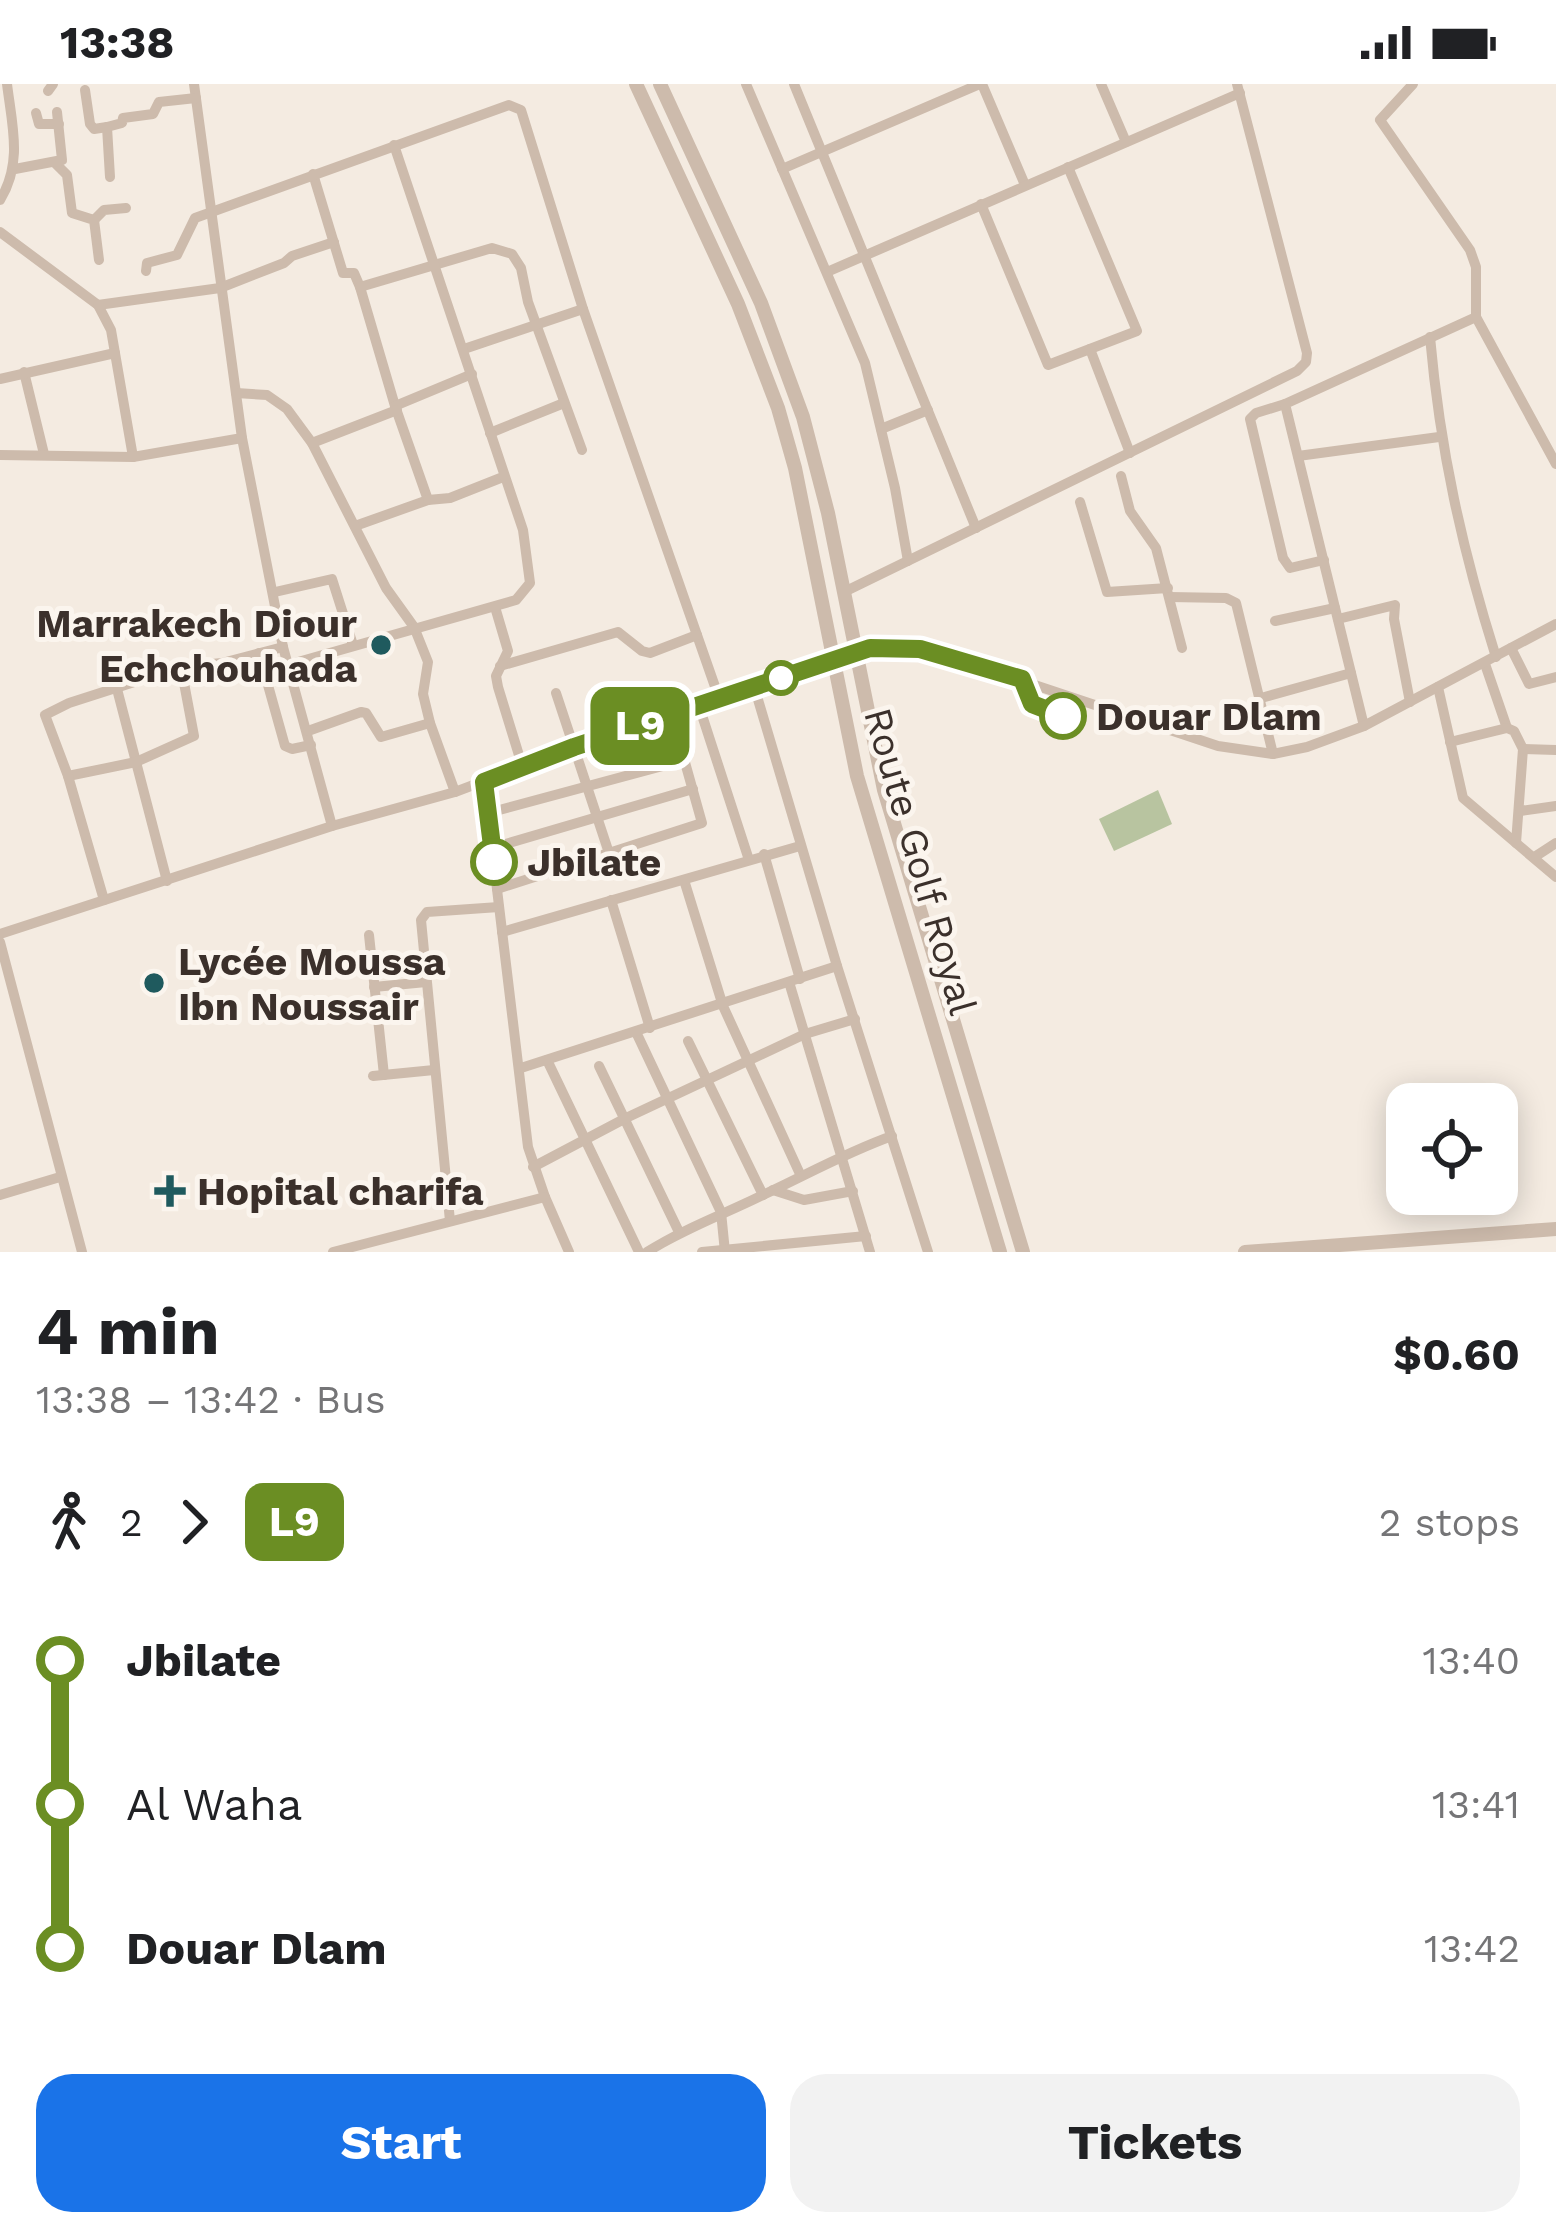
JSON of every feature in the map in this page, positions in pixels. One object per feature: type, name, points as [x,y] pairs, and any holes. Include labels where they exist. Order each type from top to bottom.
[{"type":"street","points":[[0,200],[15,169],[7,84]]},
{"type":"street","name":"Route Golf Royal","points":[[636,84],[738,304],[778,408],[795,469],[856,776],[1000,1252]]},
{"type":"street","name":"Route Golf Royal","points":[[660,84],[761,303],[796,398],[827,513],[884,790],[1023,1252]]},
{"type":"street","points":[[746,84],[865,363],[908,561]]},
{"type":"street","points":[[794,84],[976,528]]},
{"type":"street","points":[[933,84],[940,101]]},
{"type":"street","points":[[782,169],[981,84],[1025,185]]},
{"type":"street","points":[[1101,84],[1126,142]]},
{"type":"street","points":[[1413,84],[1380,120],[1471,250],[1476,317],[1556,464]]},
{"type":"street","points":[[827,272],[1238,88],[1307,353],[1297,371],[844,592]]},
{"type":"street","points":[[85,91],[94,129],[153,114],[159,103],[195,91],[242,438],[284,647],[332,826]]},
{"type":"street","points":[[146,271],[147,263],[177,255],[195,218],[509,105],[521,110],[583,309],[718,698]]},
{"type":"street","points":[[15,169],[62,160],[58,118],[40,124],[36,113]]},
{"type":"street","points":[[107,127],[110,177]]},
{"type":"street","points":[[291,664],[495,607],[525,594],[531,573],[523,530],[394,145]]},
{"type":"street","points":[[55,163],[67,175],[72,212],[94,220]]},
{"type":"street","points":[[981,204],[1048,365],[1137,331],[1069,166]]},
{"type":"street","points":[[313,174],[343,272],[354,273],[360,287],[428,500]]},
{"type":"street","points":[[94,220],[104,210],[126,208]]},
{"type":"street","points":[[94,220],[99,260]]},
{"type":"street","points":[[0,232],[98,305],[111,330],[133,457]]},
{"type":"street","points":[[98,305],[220,288],[334,242]]},
{"type":"street","points":[[360,287],[486,249],[507,251],[521,268],[582,450]]},
{"type":"street","points":[[464,349],[583,309]]},
{"type":"street","points":[[1324,560],[1290,568],[1282,558],[1250,419],[1476,317]]},
{"type":"street","points":[[1430,337],[1439,437],[1507,728]]},
{"type":"street","points":[[1090,349],[1130,453]]},
{"type":"street","points":[[0,379],[115,352]]},
{"type":"street","points":[[24,372],[44,454]]},
{"type":"street","points":[[312,443],[472,374]]},
{"type":"street","points":[[236,393],[262,394],[281,402],[312,443],[386,588],[414,627],[428,662],[423,694],[430,723],[455,792]]},
{"type":"street","points":[[490,433],[564,403]]},
{"type":"street","points":[[1285,404],[1364,726]]},
{"type":"street","points":[[880,429],[928,410]]},
{"type":"street","points":[[1298,457],[1439,437]]},
{"type":"street","points":[[0,455],[133,457],[242,438]]},
{"type":"street","points":[[1120,476],[1130,511],[1156,548],[1182,648]]},
{"type":"street","points":[[355,526],[503,477]]},
{"type":"street","points":[[1080,502],[1107,592],[1169,592],[1237,603],[1274,754]]},
{"type":"street","points":[[275,592],[332,579],[353,645]]},
{"type":"street","points":[[1275,621],[1395,605],[1410,702]]},
{"type":"street","points":[[495,607],[508,651],[500,666],[498,687],[522,766]]},
{"type":"street","points":[[82,1252],[0,938],[332,826],[455,792],[856,652],[895,646],[939,653],[1218,746],[1274,754],[1364,726],[1556,623]]},
{"type":"street","points":[[500,666],[618,632],[650,653],[697,635]]},
{"type":"street","points":[[104,900],[45,715],[181,667],[222,663],[284,647]]},
{"type":"street","points":[[1511,648],[1529,684],[1556,677]]},
{"type":"street","points":[[259,653],[285,746],[311,745]]},
{"type":"street","points":[[68,776],[136,762],[194,736],[181,667]]},
{"type":"street","points":[[1261,698],[1351,673]]},
{"type":"street","points":[[754,686],[928,1252]]},
{"type":"street","points":[[1438,687],[1463,798],[1556,877]]},
{"type":"street","points":[[117,688],[167,880]]},
{"type":"street","points":[[556,693],[609,853]]},
{"type":"street","points":[[699,706],[748,860]]},
{"type":"street","points":[[308,730],[364,712],[381,736],[430,723]]},
{"type":"street","points":[[497,889],[701,824],[672,716]]},
{"type":"street","points":[[1450,742],[1513,729],[1523,749],[1516,843]]},
{"type":"street","points":[[1523,749],[1556,750]]},
{"type":"street","points":[[488,813],[685,760]]},
{"type":"street","points":[[484,782],[533,1167],[569,1252]]},
{"type":"street","points":[[492,848],[694,789]]},
{"type":"street","points":[[1520,811],[1556,806]]},
{"type":"street","points":[[1536,856],[1556,843]]},
{"type":"street","points":[[502,932],[800,846]]},
{"type":"street","points":[[764,854],[806,1034],[871,1252]]},
{"type":"street","points":[[684,880],[723,1006],[800,1174]]},
{"type":"street","points":[[611,900],[650,1028]]},
{"type":"street","points":[[450,1221],[423,914],[499,907]]},
{"type":"street","points":[[369,935],[379,1075],[434,1070]]},
{"type":"street","points":[[521,1068],[837,966]]},
{"type":"street","points":[[374,987],[426,982]]},
{"type":"street","points":[[533,1167],[806,1034],[855,1019]]},
{"type":"street","points":[[636,1032],[721,1212],[725,1251]]},
{"type":"street","points":[[688,1041],[768,1192],[805,1200],[853,1191]]},
{"type":"street","points":[[547,1060],[643,1252],[842,1154],[892,1136]]},
{"type":"street","points":[[599,1066],[679,1232]]},
{"type":"street","points":[[0,1195],[60,1177]]},
{"type":"street","points":[[333,1252],[545,1197]]},
{"type":"street","points":[[1245,1252],[1556,1229]]},
{"type":"street","points":[[701,1252],[866,1236]]},
{"type":"green space","points":[[1158,790],[1172,824],[1114,851],[1099,819]]},
{"type":"bus line","name":"L9","points":[[494,862],[484,782],[870,648],[920,649],[1022,679],[1032,704],[1063,716]]},
{"type":"place","name":"Marrakech Diour Echchouhada","points":[[381,645]]},
{"type":"place","name":"Douar Dlam","points":[[1063,716]]},
{"type":"place","name":"Jbilate","points":[[494,862]]},
{"type":"place","name":"Lycée Moussa Ibn Noussair","points":[[154,983]]},
{"type":"place","name":"Hopital charifa","points":[[170,1191]]}]
